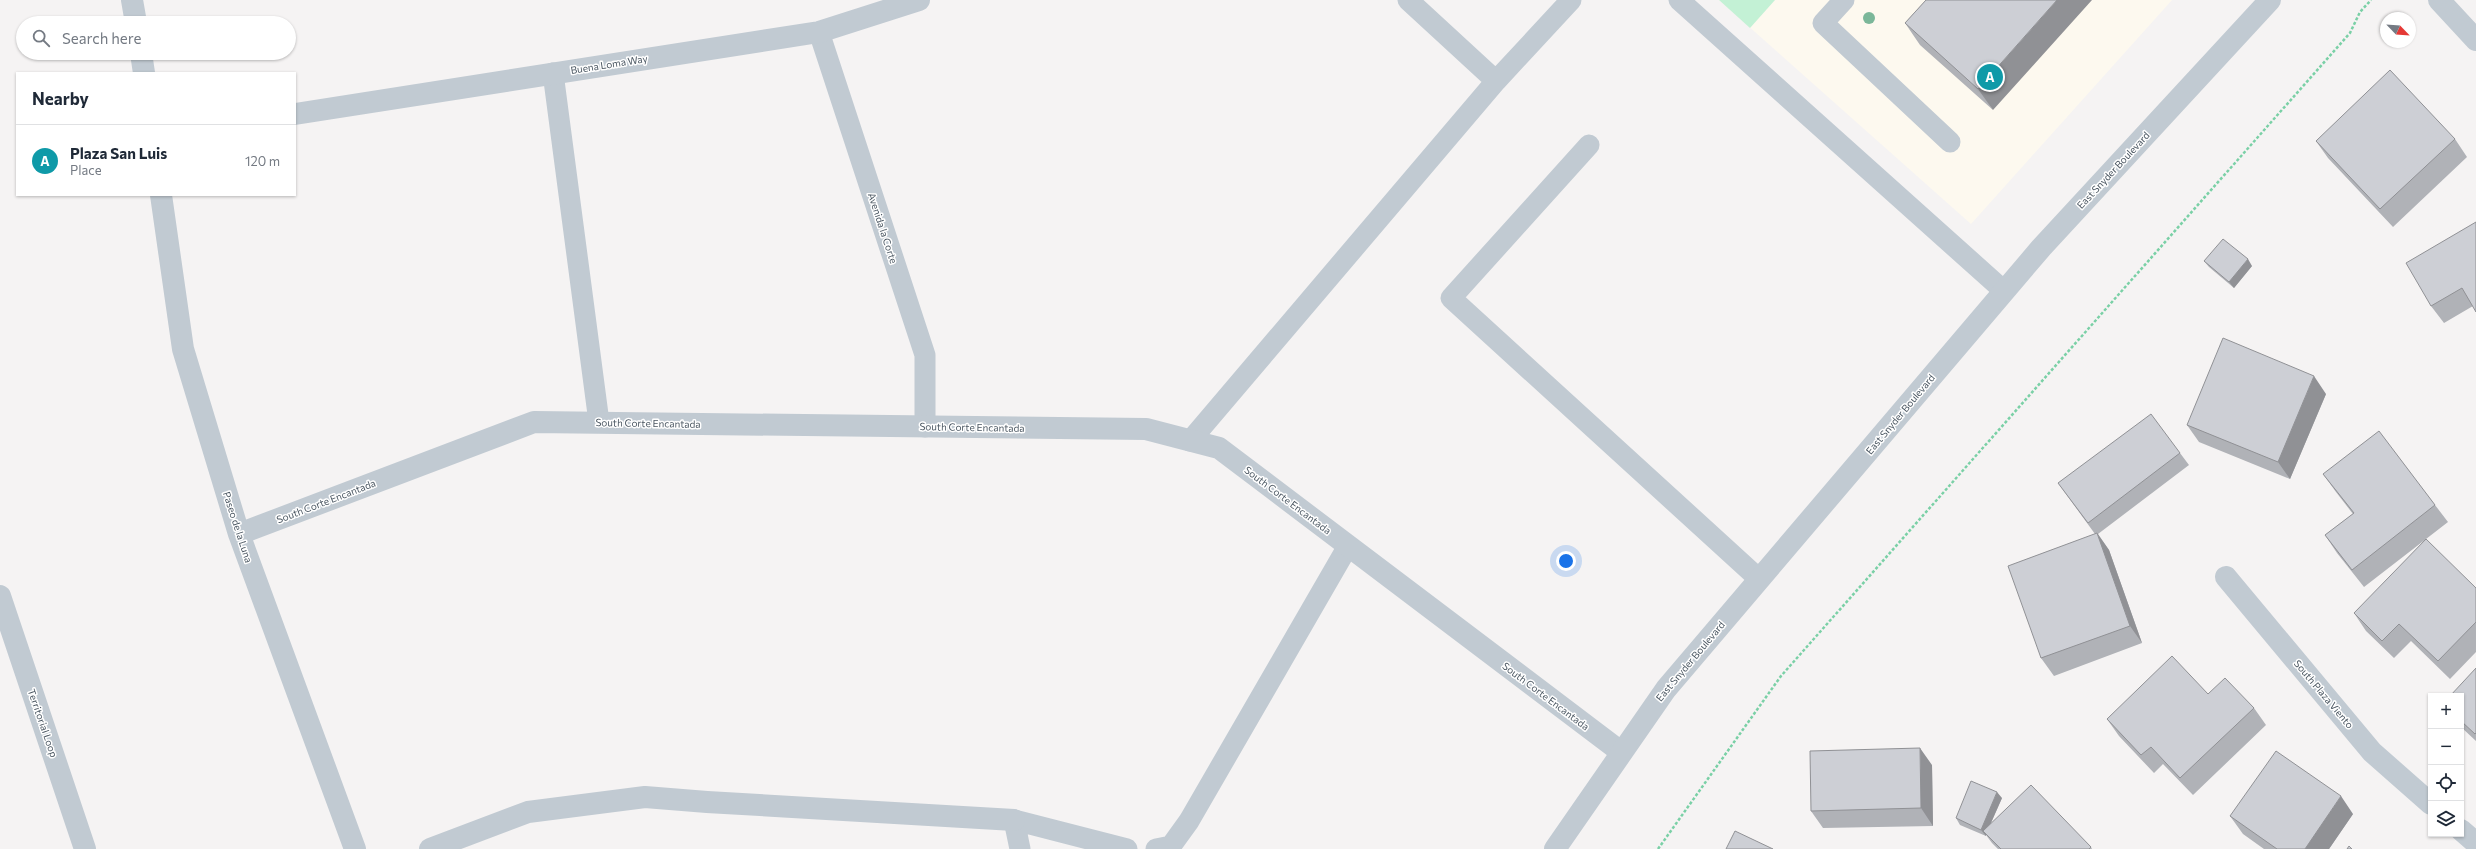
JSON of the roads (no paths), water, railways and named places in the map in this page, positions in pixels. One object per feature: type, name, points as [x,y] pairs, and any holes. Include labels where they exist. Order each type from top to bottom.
[{"type":"street","points":[[132,0],[135,16]]},
{"type":"street","name":"Buena Loma Way","points":[[296,114],[819,32],[919,0]]},
{"type":"street","name":"East Snyder Boulevard","points":[[1555,849],[1666,689],[2004,291],[2270,0]]},
{"type":"street","points":[[2439,0],[2476,40]]},
{"type":"street","points":[[142,60],[144,72]]},
{"type":"street","name":"Paseo de la Luna","points":[[162,196],[183,349],[239,534],[355,849]]},
{"type":"street","name":"South Corte Encantada","points":[[239,534],[534,422],[1146,429],[1219,448],[1621,752]]},
{"type":"street","name":"South Plaza Viento","points":[[2226,576],[2372,752],[2428,801]]},
{"type":"street","name":"Territorial Loop","points":[[0,596],[85,849]]},
{"type":"street","points":[[430,849],[528,812],[644,797],[715,803],[1014,820]]},
{"type":"street","points":[[2464,833],[2476,843]]},
{"type":"lane","points":[[1408,0],[1496,81]]},
{"type":"lane","points":[[1190,441],[1496,81],[1571,0]]},
{"type":"lane","points":[[1680,0],[2004,291]]},
{"type":"lane","points":[[1844,0],[1823,22],[1950,142]]},
{"type":"lane","name":"Avenida la Corte","points":[[819,32],[925,355],[925,427]]},
{"type":"lane","points":[[553,73],[599,422]]},
{"type":"lane","points":[[1589,145],[1451,298],[1759,579]]},
{"type":"lane","points":[[1156,849],[1171,846],[1189,821],[1348,546]]},
{"type":"lane","points":[[1020,849],[1014,820],[1127,849]]},
{"type":"place","name":"Plaza San Luis","points":[[1990,77]]}]
